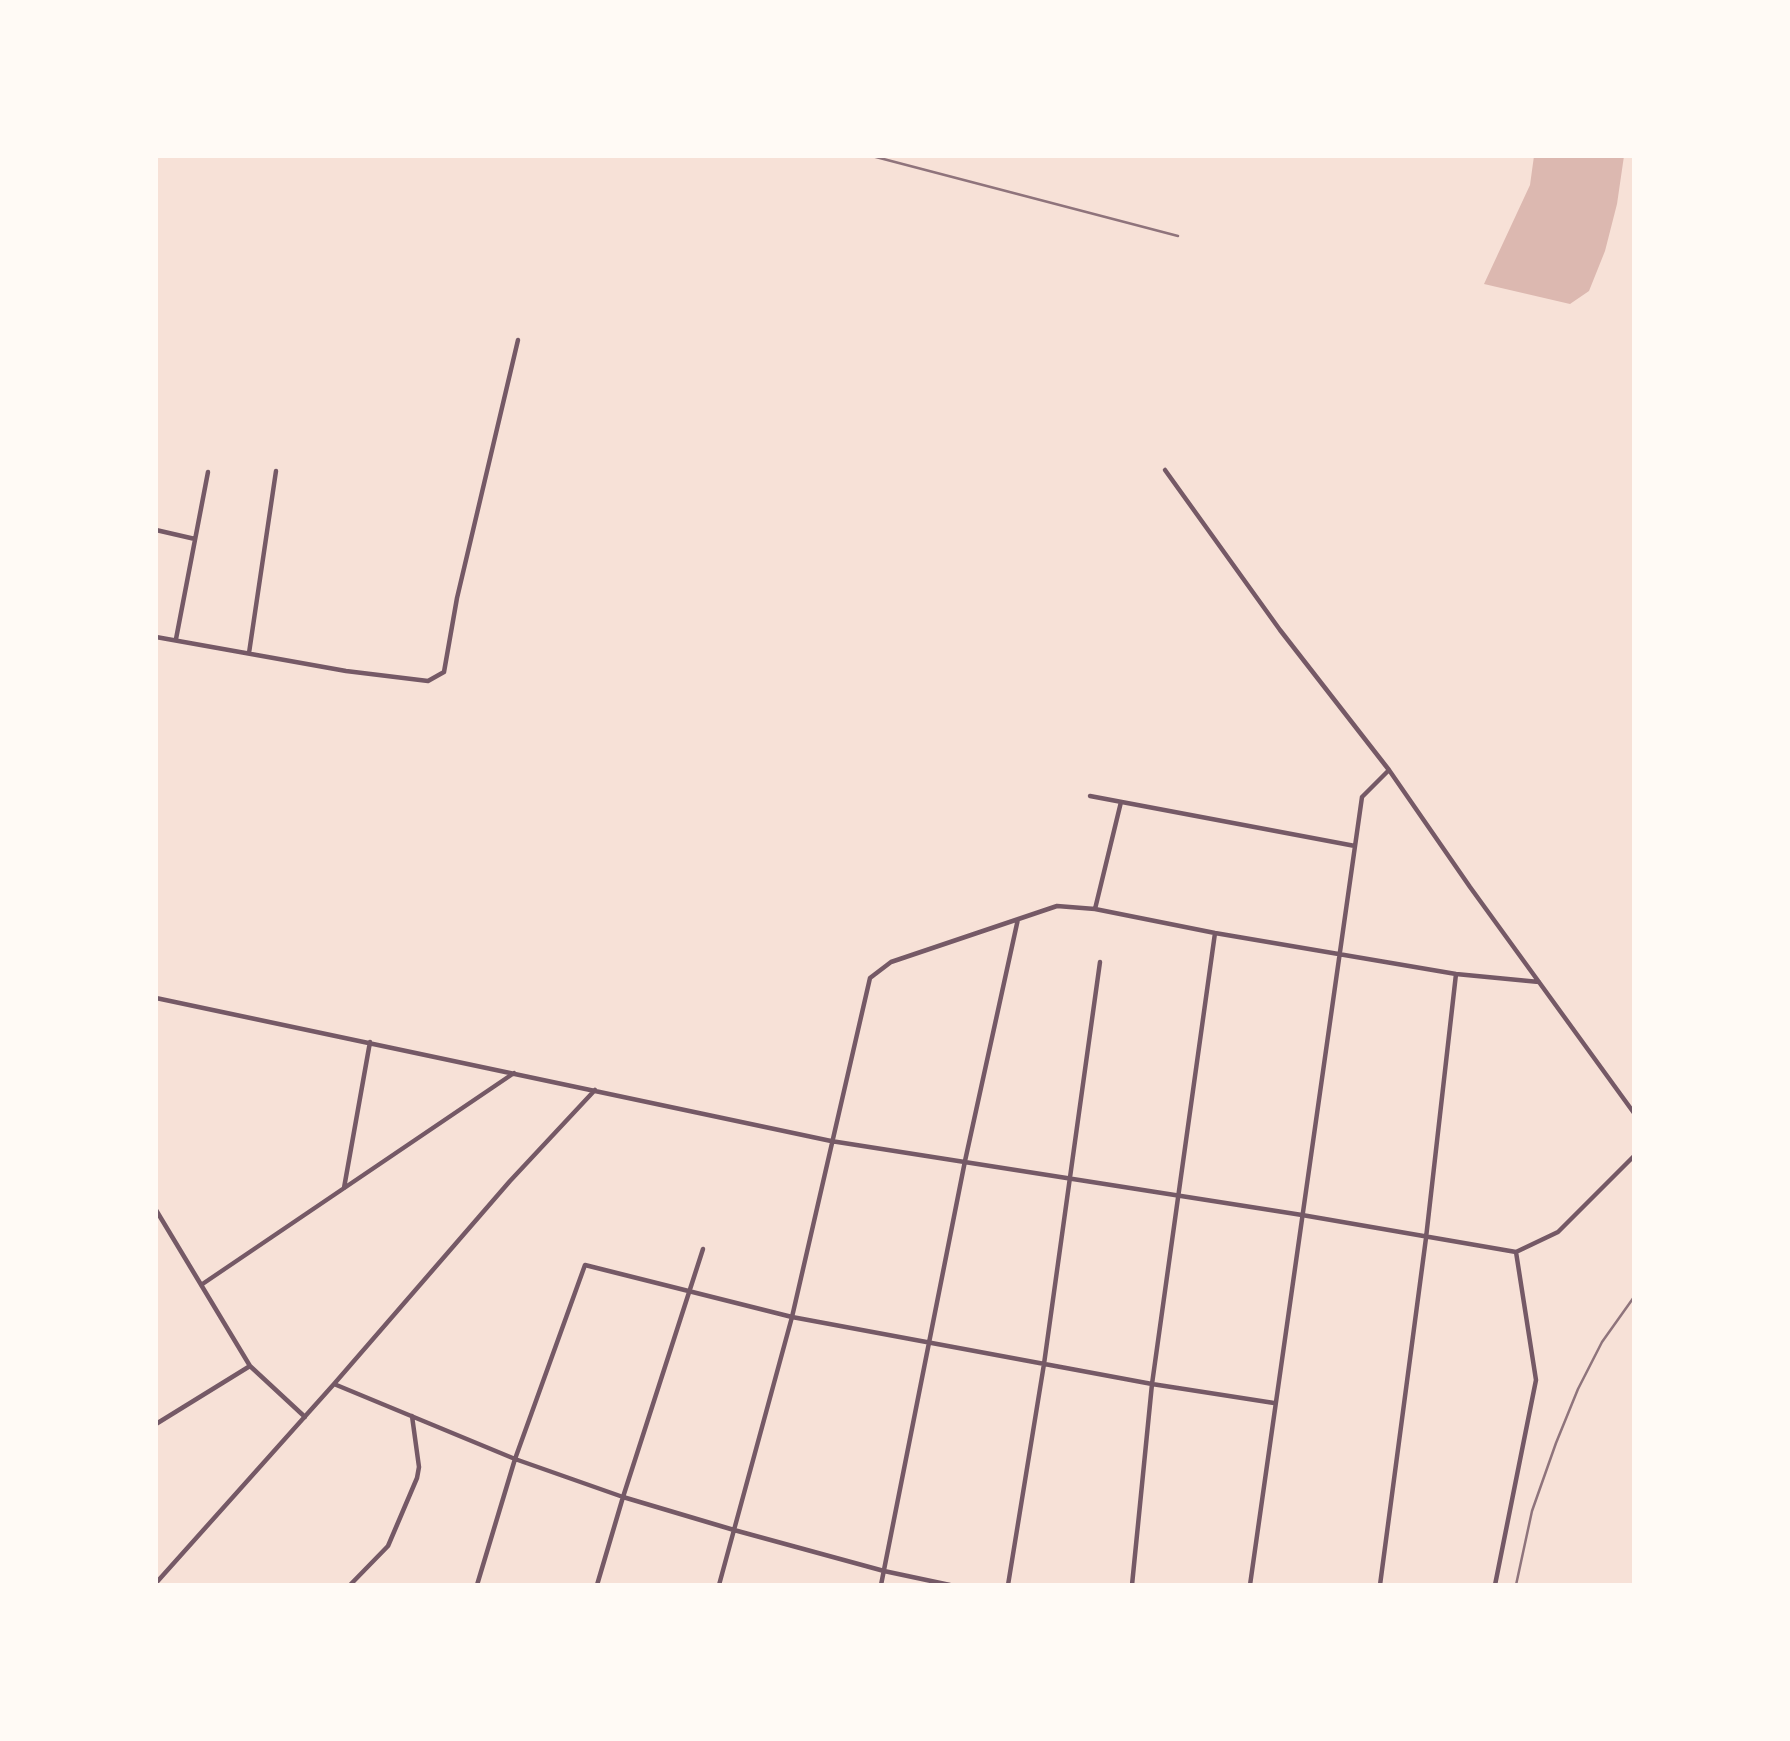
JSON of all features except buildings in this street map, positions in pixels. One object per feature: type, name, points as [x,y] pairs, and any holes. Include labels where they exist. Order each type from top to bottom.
[{"type":"street","points":[[156,637],[346,671],[428,681],[444,672],[457,598],[518,340]]},
{"type":"street","points":[[1165,470],[1280,630],[1389,769],[1634,1113]]},
{"type":"street","points":[[249,653],[276,471]]},
{"type":"street","points":[[176,639],[208,472]]},
{"type":"street","points":[[156,530],[195,539]]},
{"type":"street","points":[[1250,1585],[1362,797],[1389,769]]},
{"type":"street","points":[[1090,796],[1355,846]]},
{"type":"street","points":[[1095,909],[1121,802]]},
{"type":"street","points":[[719,1585],[792,1317],[870,978],[891,962],[1057,906],[1095,909],[1215,933],[1457,974],[1539,982]]},
{"type":"street","points":[[881,1585],[965,1161],[1018,919]]},
{"type":"street","points":[[1132,1585],[1152,1384],[1215,933]]},
{"type":"street","points":[[1008,1585],[1044,1364],[1100,962]]},
{"type":"street","points":[[1380,1585],[1426,1238],[1457,974]]},
{"type":"street","points":[[156,998],[596,1089],[831,1141],[1302,1215],[1516,1252],[1558,1232],[1634,1156]]},
{"type":"street","points":[[344,1188],[370,1042]]},
{"type":"street","points":[[201,1285],[515,1072]]},
{"type":"street","points":[[156,1583],[510,1181],[596,1089]]},
{"type":"street","points":[[156,1210],[250,1366],[304,1417]]},
{"type":"street","points":[[597,1585],[703,1249]]},
{"type":"street","points":[[1495,1585],[1536,1380],[1516,1252]]},
{"type":"street","points":[[477,1585],[515,1458],[584,1265],[792,1317],[1152,1384],[1274,1403]]},
{"type":"street","points":[[156,1424],[250,1366]]},
{"type":"street","points":[[334,1384],[515,1458],[623,1497],[884,1571],[950,1585]]},
{"type":"street","points":[[350,1585],[388,1546],[417,1478],[419,1467],[412,1416]]},
{"type":"shaded area","points":[[1534,156],[1624,156],[1617,204],[1605,251],[1589,291],[1570,304],[1484,284],[1530,185]]},
{"type":"railway","points":[[872,156],[1178,236]]},
{"type":"railway","points":[[1516,1585],[1532,1511],[1578,1389],[1602,1342],[1634,1297]]}]
